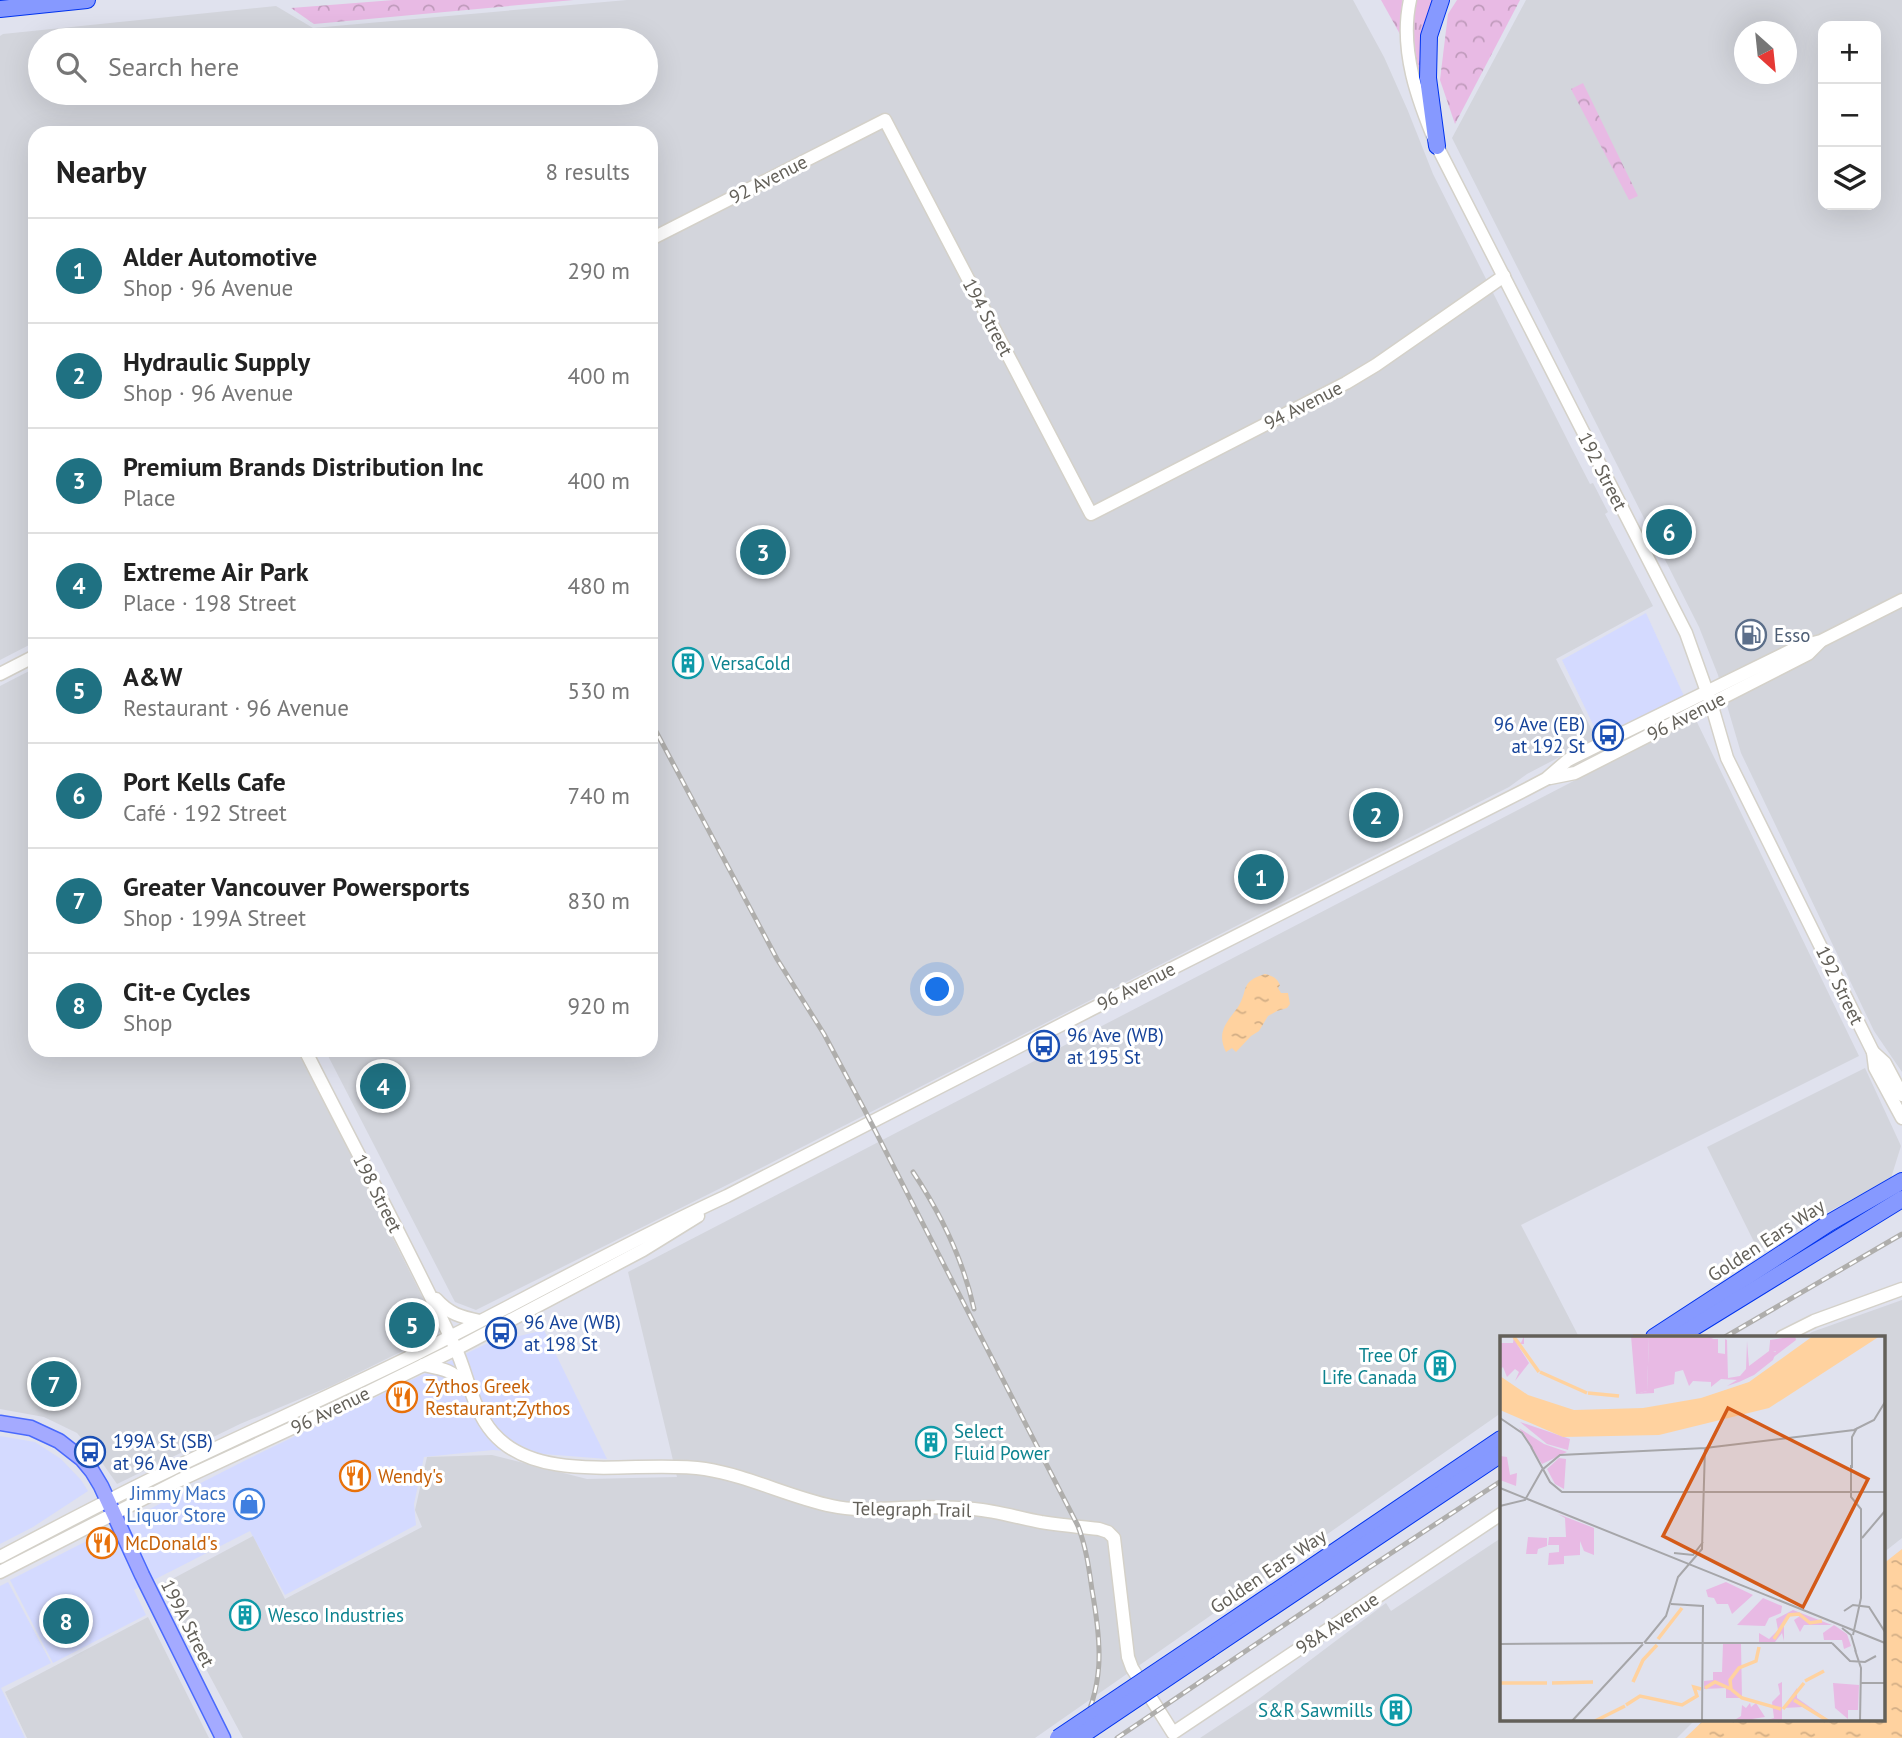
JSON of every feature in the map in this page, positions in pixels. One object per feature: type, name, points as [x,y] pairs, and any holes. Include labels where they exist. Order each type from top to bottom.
[{"type":"highway","points":[[0,9],[87,0]]},
{"type":"highway","points":[[1437,146],[1428,78],[1429,36],[1441,0]]},
{"type":"highway","name":"Golden Ears Way","points":[[1656,1336],[1829,1223],[1902,1181]]},
{"type":"highway","name":"Golden Ears Way","points":[[1680,1336],[1902,1199]]},
{"type":"highway","name":"Golden Ears Way","points":[[1078,1738],[1500,1440]]},
{"type":"highway","name":"Golden Ears Way","points":[[1058,1738],[1207,1645],[1500,1455]]},
{"type":"main road","name":"192 Street","points":[[1410,0],[1407,35],[1414,86],[1437,146],[1686,633],[1727,758],[1873,1052],[1875,1068],[1902,1118]]},
{"type":"main road","name":"92 Avenue","points":[[658,235],[885,120]]},
{"type":"main road","name":"194 Street","points":[[885,120],[1091,514]]},
{"type":"main road","name":"94 Avenue","points":[[1091,514],[1346,383],[1504,276]]},
{"type":"main road","name":"96 Avenue","points":[[0,1572],[111,1507],[178,1481],[423,1365],[480,1321],[1546,779],[1568,760],[1709,697],[1798,647],[1821,641],[1902,600]]},
{"type":"main road","points":[[0,674],[28,660]]},
{"type":"main road","name":"192 Street","points":[[1873,1052],[1885,1063],[1902,1094]]},
{"type":"main road","name":"198 Street","points":[[309,1057],[453,1343]]},
{"type":"main road","name":"96 Avenue","points":[[0,1557],[111,1507],[643,1250],[727,1196]]},
{"type":"main road","points":[[426,1289],[446,1310],[460,1317],[480,1321]]},
{"type":"main road","points":[[1784,1336],[1814,1321],[1902,1289]]},
{"type":"main road","name":"Telegraph Trail","points":[[453,1343],[478,1409],[493,1433],[516,1453],[543,1463],[614,1468],[691,1467],[734,1475],[833,1506],[858,1509],[975,1509],[1040,1522],[1099,1528],[1108,1532],[1114,1538],[1126,1643],[1132,1668],[1173,1733]]},
{"type":"main road","points":[[423,1365],[455,1374],[470,1389]]},
{"type":"main road","name":"199A Street","points":[[0,1423],[31,1428],[59,1441],[82,1459],[92,1471],[223,1738]]},
{"type":"main road","name":"98A Avenue","points":[[1173,1733],[1500,1515]]},
{"type":"shaded area","points":[[627,0],[1353,0],[1384,57],[1433,174],[1590,484],[1593,483],[1608,512],[1605,514],[1653,606],[1556,659],[1596,738],[1527,774],[1509,787],[476,1310],[455,1302],[329,1057],[658,1057],[658,126],[28,126],[28,646],[0,660],[0,36],[28,31],[28,105],[658,105],[658,28],[313,28]]},
{"type":"shaded area","points":[[1526,0],[1902,0],[1902,1072],[1874,1031],[1741,753],[1718,675],[1699,627],[1452,138]]},
{"type":"shaded area","points":[[276,6],[313,28],[62,28]]},
{"type":"shaded area","points":[[1646,613],[1684,696],[1599,737],[1562,660]]},
{"type":"shaded area","points":[[28,672],[28,1057],[302,1057],[433,1318],[429,1336],[419,1343],[331,1386],[240,1424],[117,1484],[77,1433],[44,1417],[0,1409],[0,686]]},
{"type":"shaded area","points":[[1695,718],[1859,1056],[1521,1225],[1578,1336],[1500,1336],[1500,1414],[1035,1738],[243,1738],[161,1585],[253,1536],[285,1599],[422,1527],[415,1510],[427,1457],[492,1455],[587,1479],[677,1477],[628,1272]]},
{"type":"shaded area","points":[[1865,1068],[1901,1146],[1891,1178],[1758,1250],[1707,1147]]},
{"type":"shaded area","points":[[1902,1300],[1902,1538],[1884,1552],[1884,1336],[1806,1336]]},
{"type":"shaded area","points":[[544,1330],[607,1459],[493,1450],[424,1457],[414,1504],[416,1525],[285,1595],[250,1531],[134,1590],[146,1615],[53,1663],[10,1580],[248,1459],[486,1344]]},
{"type":"shaded area","points":[[0,1436],[35,1442],[61,1459],[88,1491],[33,1527],[0,1544]]},
{"type":"shaded area","points":[[1500,1539],[1500,1720],[1695,1720],[1677,1738],[1200,1738],[1256,1701],[1386,1603],[1391,1611]]},
{"type":"shaded area","points":[[8,1582],[51,1663],[1,1688],[25,1738],[0,1738],[0,1586]]},
{"type":"shaded area","points":[[148,1617],[209,1738],[27,1738],[5,1692]]},
{"type":"green space","points":[[394,0],[574,0],[314,24],[291,8]]},
{"type":"green space","points":[[1381,0],[1402,0],[1401,36]]},
{"type":"green space","points":[[1414,0],[1436,0],[1425,71],[1418,73],[1413,41]]},
{"type":"green space","points":[[1457,0],[1520,0],[1455,124],[1440,80],[1448,14]]},
{"type":"green space","points":[[1583,83],[1638,196],[1629,200],[1571,89]]},
{"type":"water","points":[[1265,974],[1278,981],[1281,993],[1288,993],[1290,1004],[1268,1016],[1259,1031],[1236,1052],[1232,1048],[1226,1052],[1222,1039],[1224,1028],[1238,1007],[1248,983]]},
{"type":"water","points":[[1902,1549],[1902,1738],[1685,1738],[1704,1720],[1884,1720],[1884,1563]]},
{"type":"railway","points":[[658,735],[777,959],[824,1034],[864,1109],[1078,1526],[1088,1566],[1098,1629],[1099,1666],[1093,1701],[1077,1738]]},
{"type":"railway","points":[[913,1172],[950,1238],[964,1272],[974,1309]]},
{"type":"railway","points":[[1727,1336],[1902,1234]]},
{"type":"railway","points":[[1117,1738],[1500,1482]]},
{"type":"place","name":"Port Kells Cafe","points":[[1669,532]]},
{"type":"place","name":"Premium Brands Distribution Inc","points":[[763,552]]},
{"type":"place","name":"Esso","points":[[1751,635]]},
{"type":"place","name":"VersaCold","points":[[688,663]]},
{"type":"place","name":"96 Ave (EB) at 192 St","points":[[1608,735]]},
{"type":"place","name":"Hydraulic Supply","points":[[1376,815]]},
{"type":"place","name":"Alder Automotive","points":[[1261,877]]},
{"type":"place","name":"96 Ave (WB) at 195 St","points":[[1044,1046]]},
{"type":"place","name":"Extreme Air Park","points":[[383,1086]]},
{"type":"place","name":"A&W","points":[[412,1325]]},
{"type":"place","name":"96 Ave (WB) at 198 St","points":[[501,1333]]},
{"type":"place","name":"Tree Of Life Canada","points":[[1440,1366]]},
{"type":"place","name":"Greater Vancouver Powersports","points":[[54,1384]]},
{"type":"place","name":"Zythos Greek Restaurant;Zythos","points":[[402,1397]]},
{"type":"place","name":"Select Fluid Power","points":[[931,1442]]},
{"type":"place","name":"199A St (SB) at 96 Ave","points":[[90,1452]]},
{"type":"place","name":"Wendy's","points":[[355,1476]]},
{"type":"place","name":"Jimmy Macs Liquor Store","points":[[249,1504]]},
{"type":"place","name":"McDonald's","points":[[102,1543]]},
{"type":"place","name":"Wesco Industries","points":[[245,1615]]},
{"type":"place","name":"Cit-e Cycles","points":[[66,1621]]},
{"type":"place","name":"S&R Sawmills","points":[[1396,1710]]}]
